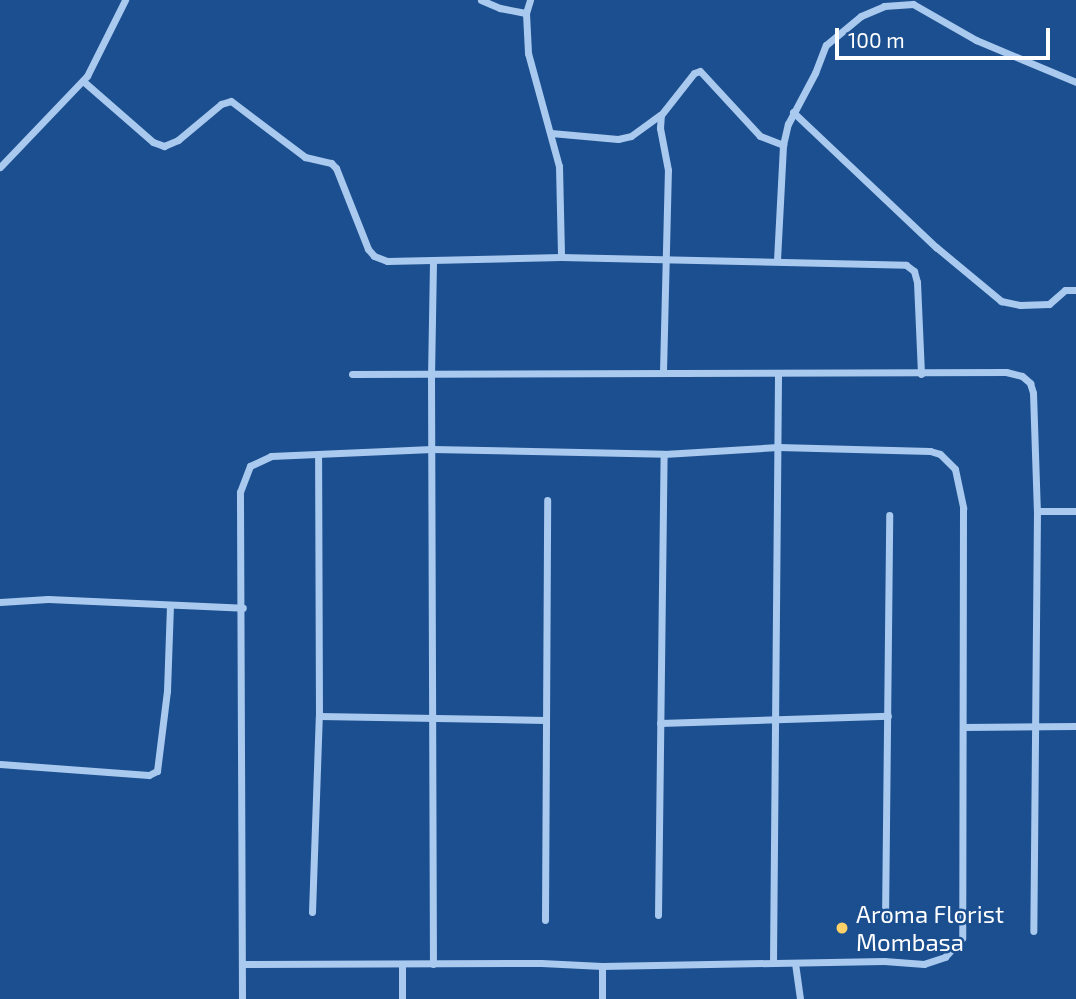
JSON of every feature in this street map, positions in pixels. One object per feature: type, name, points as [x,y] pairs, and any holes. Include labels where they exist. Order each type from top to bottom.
[{"type":"street","points":[[0,167],[83,81],[125,0]]},
{"type":"street","points":[[481,0],[500,8],[526,13]]},
{"type":"street","points":[[530,0],[526,13],[528,53],[559,166],[561,257]]},
{"type":"street","points":[[777,260],[783,145],[793,112],[816,73],[831,38],[875,9],[914,2],[976,40],[1076,82]]},
{"type":"street","points":[[551,133],[618,139],[631,136],[661,115],[694,73],[700,71],[760,136],[783,145]]},
{"type":"street","points":[[83,81],[153,142],[164,146],[177,141],[221,104],[231,101],[305,157],[331,163],[336,168],[374,256],[387,261],[561,257],[667,262],[899,262],[910,267],[917,282],[921,374]]},
{"type":"street","points":[[793,112],[926,238],[1001,301],[1020,305],[1049,304],[1065,290],[1076,290]]},
{"type":"street","points":[[661,115],[660,128],[668,170],[663,372]]},
{"type":"street","points":[[433,262],[430,373],[433,964]]},
{"type":"street","points":[[352,374],[1006,372],[1022,376],[1030,383],[1033,393],[1037,511],[1033,931]]},
{"type":"street","points":[[774,962],[773,719],[778,374]]},
{"type":"street","points":[[243,964],[602,967],[774,962],[884,961],[924,964],[945,957],[958,947],[962,938],[963,508],[956,469],[940,454],[930,451],[778,447],[664,454],[432,449],[271,456],[250,466],[240,492],[243,608],[243,964],[243,999]]},
{"type":"street","points":[[658,915],[664,454]]},
{"type":"street","points":[[312,912],[319,716],[318,455]]},
{"type":"street","points":[[545,920],[547,500]]},
{"type":"street","points":[[1037,511],[1076,511]]},
{"type":"street","points":[[885,920],[889,515]]},
{"type":"street","points":[[0,602],[48,599],[170,607],[243,608]]},
{"type":"street","points":[[0,764],[149,775],[158,771],[167,691],[170,607]]},
{"type":"street","points":[[319,716],[545,720]]},
{"type":"street","points":[[660,723],[888,716]]},
{"type":"street","points":[[963,727],[1076,726]]},
{"type":"street","points":[[794,963],[800,999]]},
{"type":"street","points":[[402,966],[402,999]]},
{"type":"street","points":[[602,967],[603,999]]},
{"type":"place","name":"Aroma Florist Mombasa","points":[[842,928]]}]
